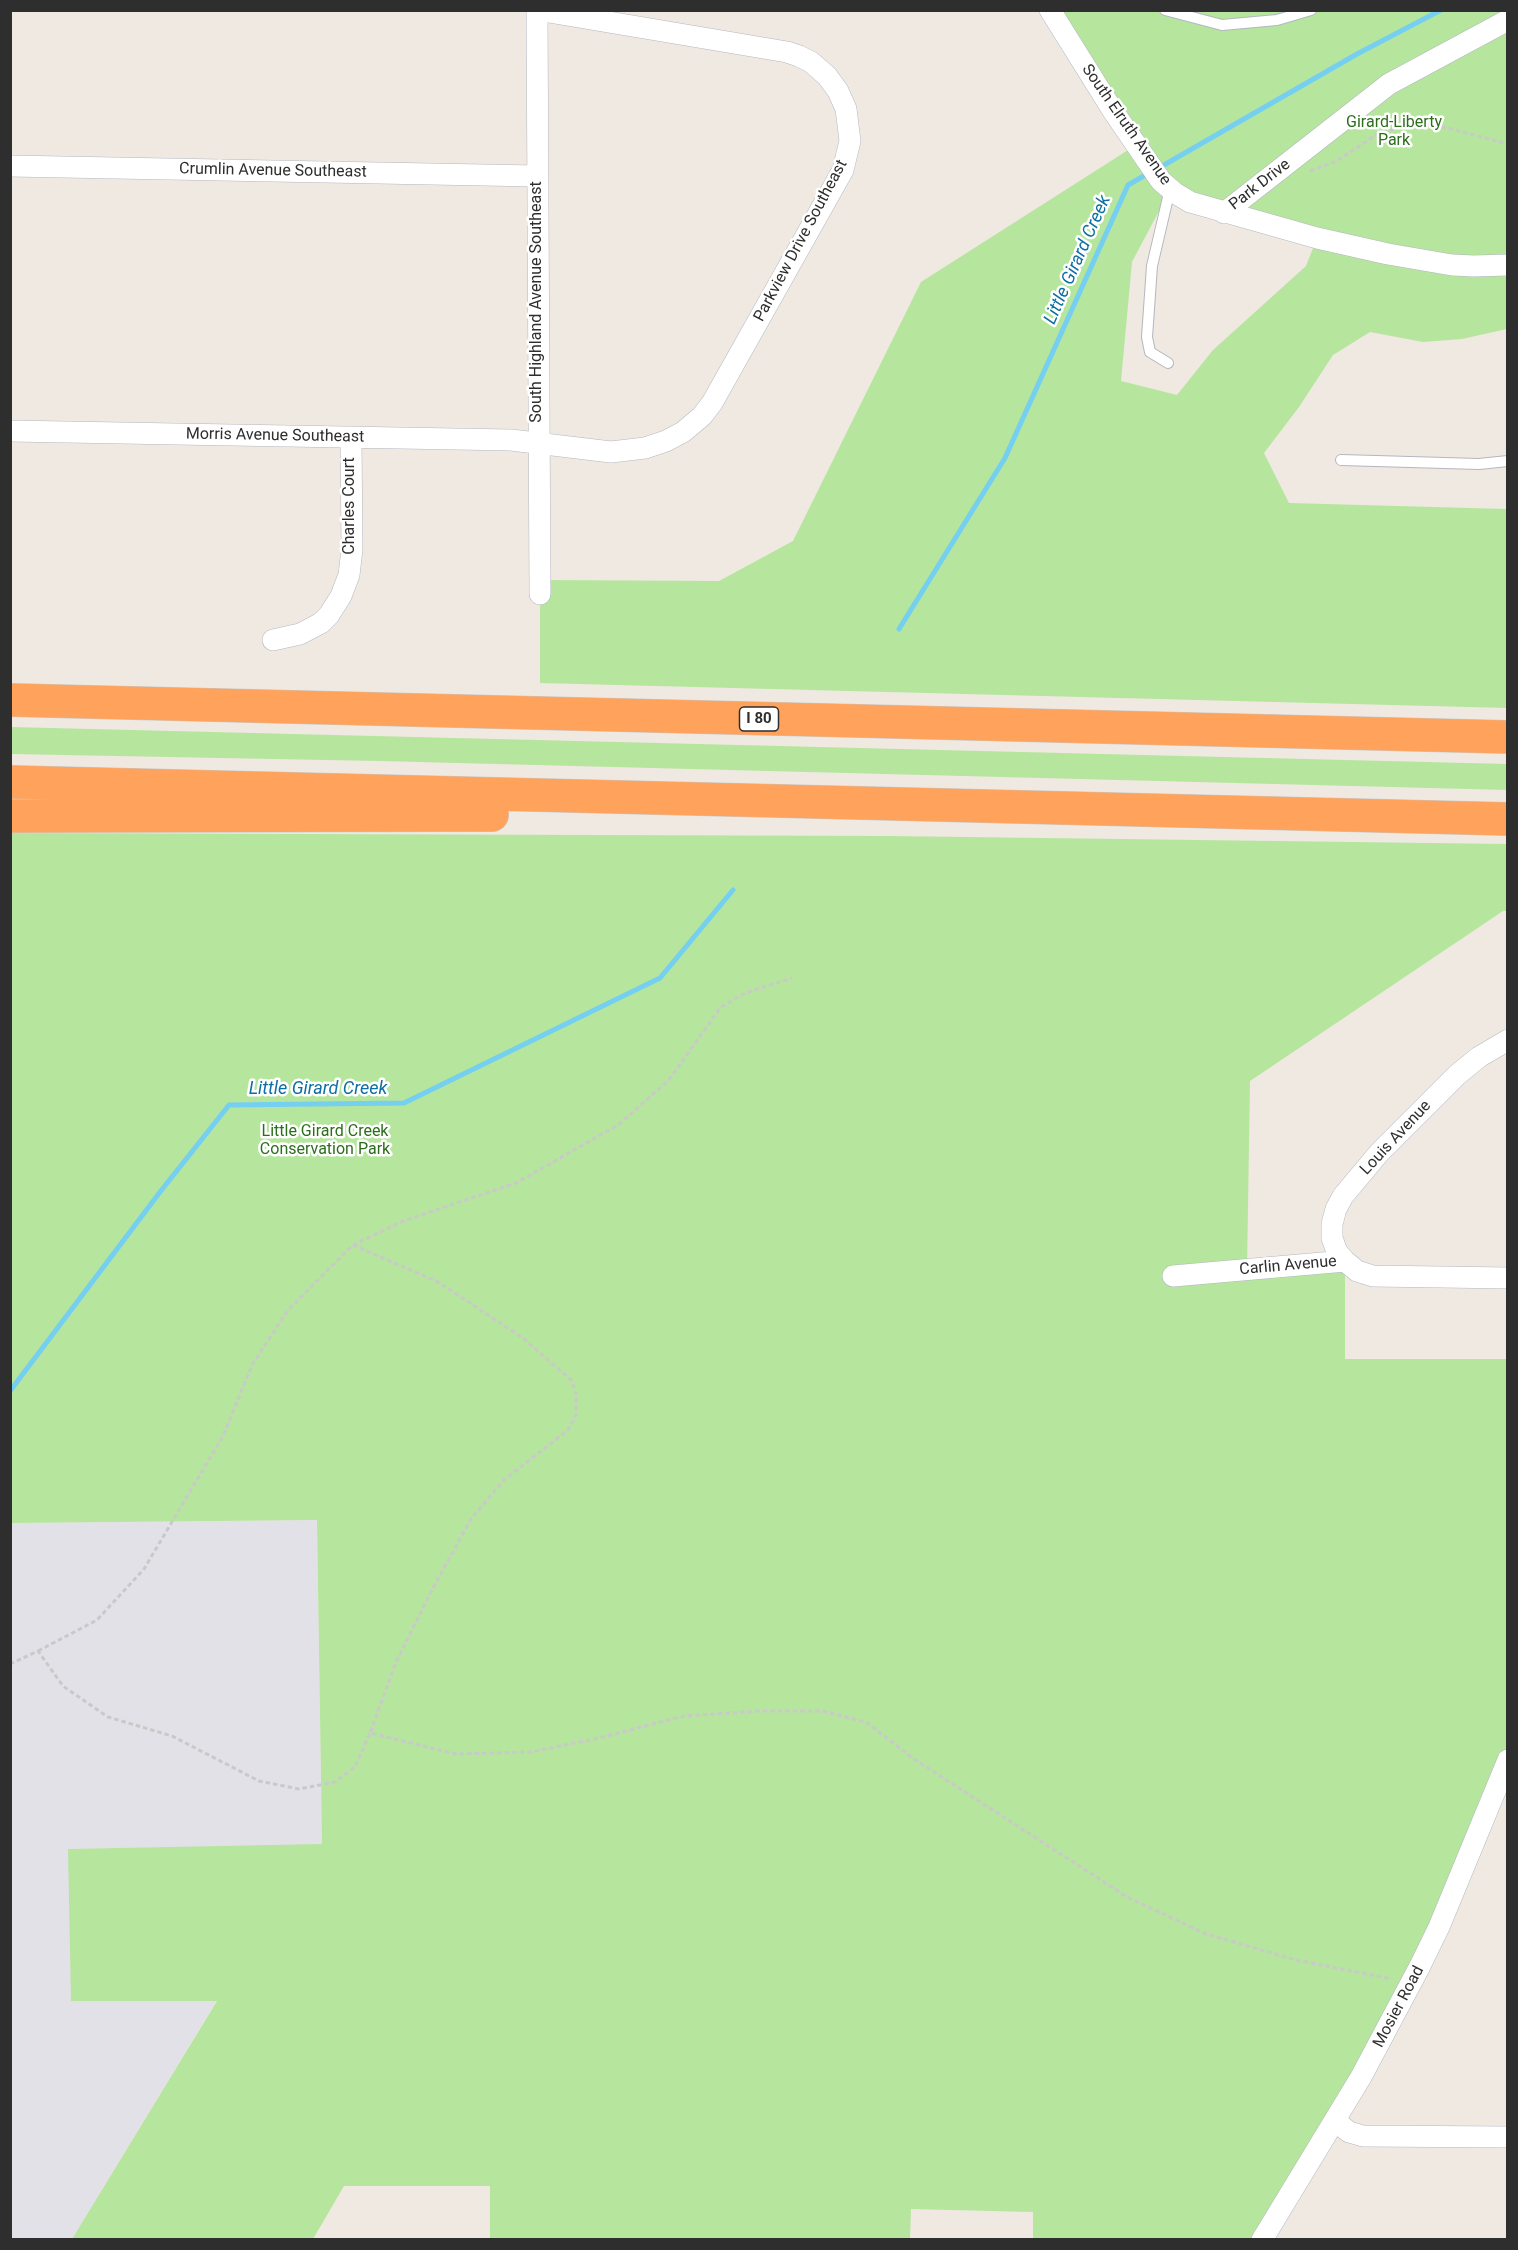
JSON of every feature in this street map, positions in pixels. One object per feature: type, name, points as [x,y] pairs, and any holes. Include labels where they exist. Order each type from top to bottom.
[{"type":"highway","points":[[10,679],[177,685],[280,707]]},
{"type":"highway","name":"I 80","points":[[10,700],[1508,737]]},
{"type":"highway","points":[[10,782],[1508,819]]},
{"type":"highway","points":[[10,816],[488,816],[573,796]]},
{"type":"street","name":"South Highland Avenue Southeast","points":[[537,10],[536,176],[540,594]]},
{"type":"street","name":"Parkview Drive Southeast","points":[[537,10],[787,52],[799,56],[811,62],[827,76],[838,91],[846,110],[850,141],[843,170],[732,368],[702,416],[683,432],[645,448],[611,452],[538,443]]},
{"type":"street","name":"South Elruth Avenue","points":[[1050,10],[1147,160],[1166,185],[1190,202],[1224,213]]},
{"type":"street","name":"Park Drive","points":[[1224,213],[1389,84],[1508,20]]},
{"type":"street","name":"Crumlin Avenue Southeast","points":[[10,166],[536,176]]},
{"type":"street","name":"Park Drive","points":[[1224,213],[1388,254],[1463,266],[1508,265]]},
{"type":"street","name":"Morris Avenue Southeast","points":[[10,431],[511,440],[538,443]]},
{"type":"street","name":"Charles Court","points":[[273,640],[300,634],[321,623],[341,596],[349,575],[352,549],[351,438]]},
{"type":"street","name":"Louis Avenue","points":[[1345,1261],[1337,1252],[1332,1238],[1332,1224],[1343,1196],[1379,1153],[1457,1075],[1479,1057],[1508,1040]]},
{"type":"street","name":"Carlin Avenue","points":[[1173,1276],[1345,1261],[1357,1271],[1373,1276],[1508,1278]]},
{"type":"street","name":"Mosier Road","points":[[1262,2240],[1335,2121],[1412,1983],[1440,1927],[1508,1760]]},
{"type":"street","points":[[1335,2121],[1348,2132],[1363,2136],[1508,2137]]},
{"type":"lane","points":[[1165,10],[1222,25],[1277,20],[1311,10]]},
{"type":"lane","points":[[1166,185],[1152,266],[1147,337],[1150,352],[1168,363]]},
{"type":"lane","points":[[1341,460],[1479,464],[1508,461]]},
{"type":"path","points":[[1288,162],[1298,169],[1313,171],[1335,162],[1376,135],[1397,128],[1424,124],[1508,144]]},
{"type":"path","points":[[10,1664],[97,1620],[144,1569],[223,1436],[252,1365],[288,1310],[353,1245],[403,1221],[516,1183],[618,1125],[668,1081],[721,1007],[745,993],[792,978]]},
{"type":"path","points":[[38,1651],[63,1686],[108,1717],[172,1736],[259,1780],[299,1789],[335,1782],[355,1767],[396,1662],[432,1588],[471,1520],[504,1480],[568,1430],[576,1415],[576,1393],[571,1380],[522,1338],[494,1319],[438,1282],[353,1245]]},
{"type":"path","points":[[370,1733],[456,1754],[531,1752],[595,1739],[684,1716],[760,1711],[822,1711],[866,1722],[914,1759],[1127,1898],[1206,1934],[1296,1960],[1412,1983]]},
{"type":"shaded area","points":[[317,1520],[322,1845],[69,1849],[217,2000],[72,2239],[11,2239],[10,1523]]},
{"type":"green space","name":"Girard-Liberty Park","points":[[1050,11],[1507,11],[1507,329],[1462,339],[1423,342],[1370,332],[1333,355],[1299,407],[1264,453],[1289,503],[1507,509],[1507,708],[540,683],[540,580],[719,581],[793,541],[921,282],[1136,145]],"holes":[[[1170,190],[1317,238],[1306,266],[1213,350],[1177,395],[1121,381],[1132,262]]]},
{"type":"green space","points":[[10,727],[1507,764],[1508,790],[380,761],[11,754]]},
{"type":"green space","name":"Little Girard Creek Conservation Park","points":[[10,833],[888,836],[1507,844],[1507,911],[1503,911],[1250,1081],[1247,1269],[1345,1261],[1345,1359],[1508,1359],[1507,1760],[1439,1927],[1262,2239],[1033,2239],[1033,2212],[911,2209],[910,2239],[490,2239],[490,2186],[344,2186],[313,2239],[72,2239],[217,2001],[71,2001],[68,1849],[322,1844],[317,1520],[11,1523]]},
{"type":"waterway","name":"Little Girard Creek","points":[[1157,169],[1357,54],[1441,10]]},
{"type":"waterway","name":"Little Girard Creek","points":[[899,629],[1005,458],[1128,185],[1149,173]]},
{"type":"waterway","name":"Little Girard Creek","points":[[10,1391],[160,1192],[229,1105],[404,1103],[660,978],[733,890]]}]
